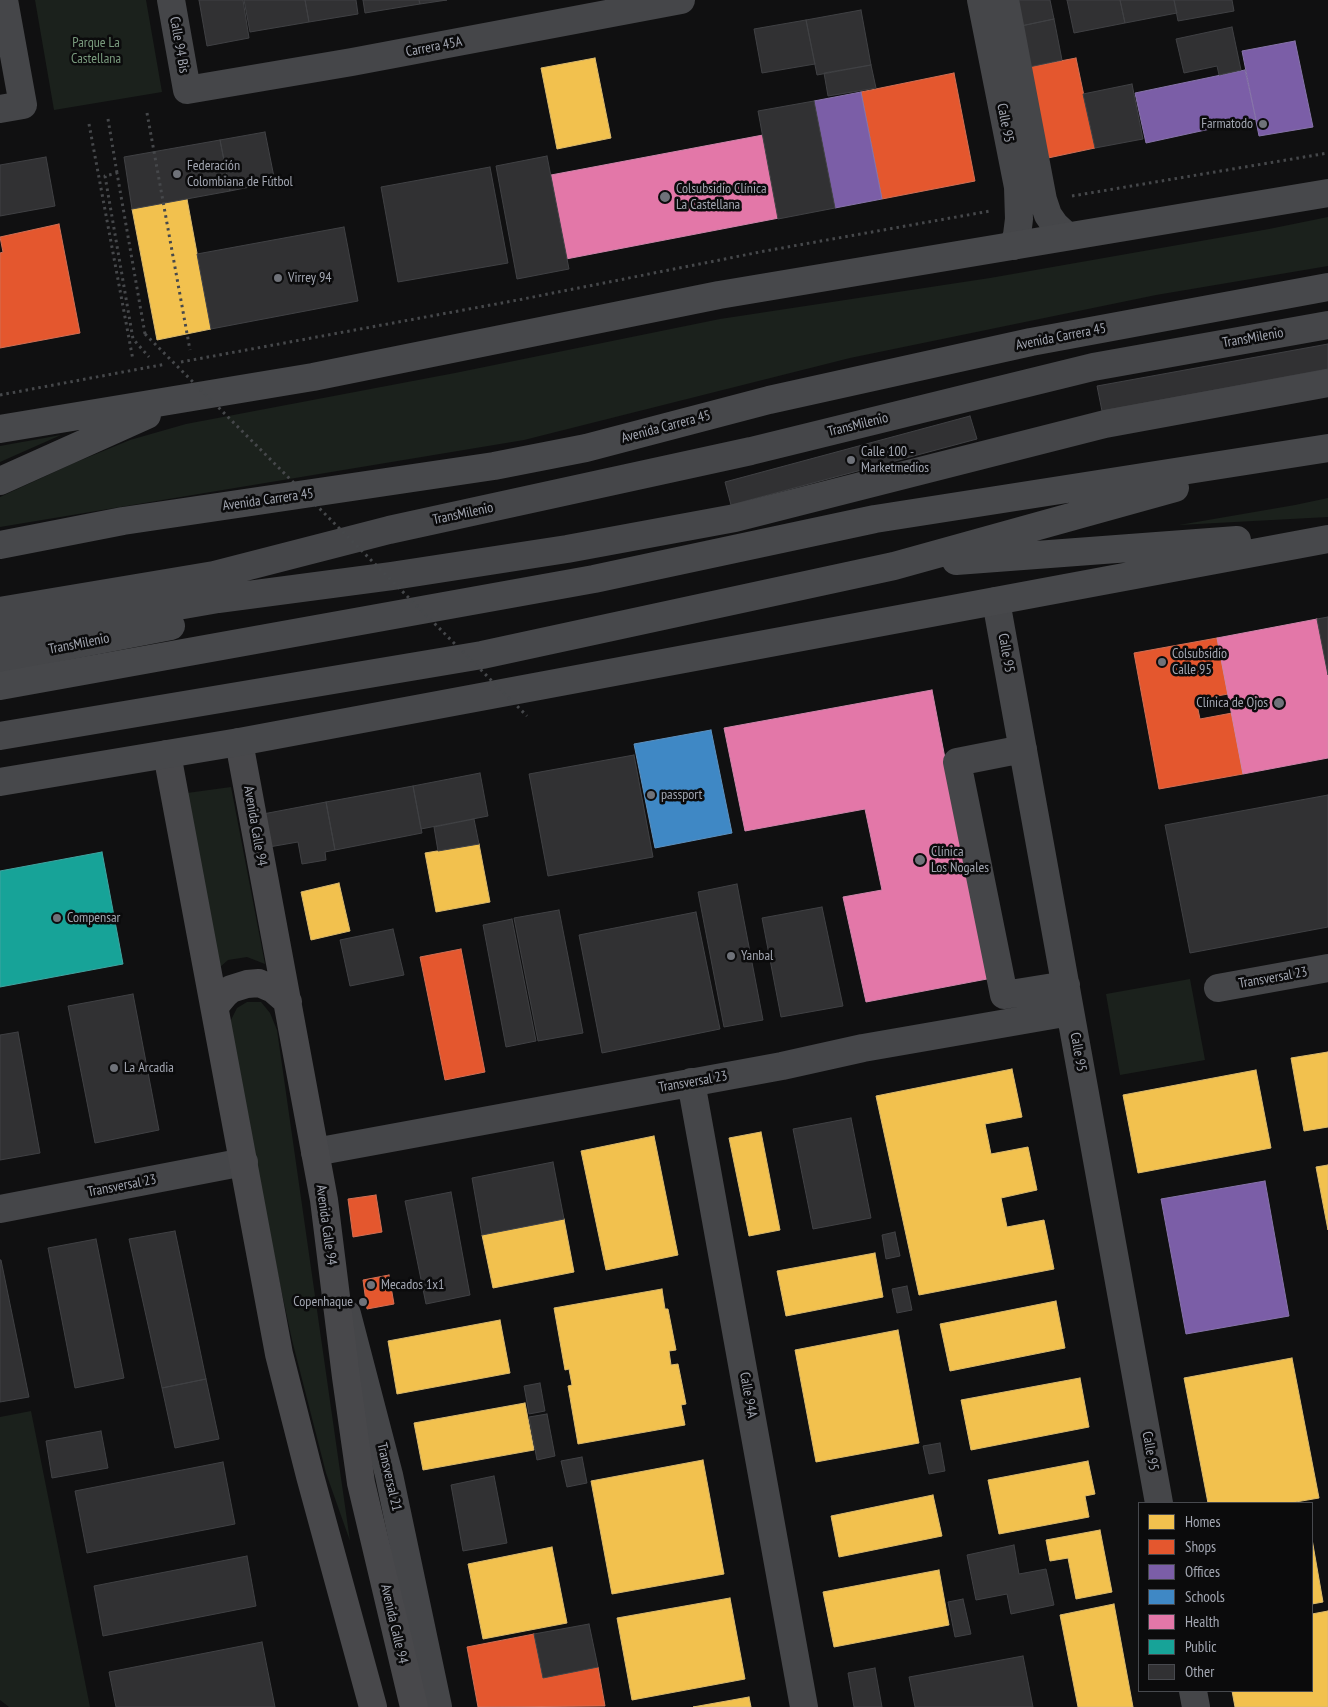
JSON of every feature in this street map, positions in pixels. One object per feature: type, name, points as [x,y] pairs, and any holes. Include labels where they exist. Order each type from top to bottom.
[{"type":"highway","points":[[0,429],[313,377],[719,295],[1328,193]]},
{"type":"highway","name":"Avenida Carrera 45","points":[[0,545],[123,521],[484,468],[531,459],[586,448],[770,400],[1031,342],[1328,287]]},
{"type":"highway","points":[[0,481],[182,398]]},
{"type":"highway","points":[[0,686],[594,579],[875,519],[1328,448]]},
{"type":"highway","points":[[0,736],[482,655],[894,566],[1297,454]]},
{"type":"highway","points":[[894,566],[1328,534]]},
{"type":"highway","points":[[0,782],[239,742],[1328,539]]},
{"type":"main road","name":"Avenida Calle 94","points":[[239,742],[315,1152],[330,1249],[361,1483],[414,1707]]},
{"type":"main road","points":[[167,754],[279,1354],[373,1707]]},
{"type":"main road","points":[[214,1006],[232,989],[247,984],[260,983],[273,989],[288,1002]]},
{"type":"street","points":[[4,0],[11,107]]},
{"type":"street","name":"Calle 94 Bis","points":[[171,0],[187,90]]},
{"type":"street","name":"Carrera 45A","points":[[187,90],[362,61],[681,0]]},
{"type":"street","name":"Calle 95","points":[[981,0],[1018,187],[1031,203],[1048,215],[1055,225],[1067,236]]},
{"type":"street","name":"Calle 95","points":[[1004,0],[1031,203],[1013,246]]},
{"type":"street","name":"TransMilenio","points":[[0,592],[389,530],[751,452],[1093,367],[1328,325]]},
{"type":"street","name":"TransMilenio","points":[[0,659],[221,616],[392,576],[567,549],[735,518],[1105,424],[1328,384]]},
{"type":"street","name":"TransMilenio","points":[[0,637],[216,587],[389,530]]},
{"type":"street","name":"TransMilenio","points":[[0,611],[216,587],[392,576]]},
{"type":"street","name":"Calle 95","points":[[996,601],[1159,1502]]},
{"type":"street","points":[[1023,749],[957,762],[1004,996],[1066,984]]},
{"type":"street","name":"Transversal 23","points":[[1218,988],[1328,968]]},
{"type":"street","name":"Transversal 23","points":[[315,1152],[782,1066],[863,1048],[1070,1012]]},
{"type":"street","name":"Calle 94A","points":[[691,1082],[804,1707]]},
{"type":"street","name":"Transversal 23","points":[[0,1209],[244,1162]]},
{"type":"street","name":"Transversal 21","points":[[330,1249],[389,1475],[438,1707]]},
{"type":"street","points":[[1193,1692],[1196,1707]]},
{"type":"path","points":[[146,113],[190,350]]},
{"type":"path","points":[[108,120],[145,334],[527,716]]},
{"type":"path","points":[[89,124],[133,360]]},
{"type":"path","points":[[181,362],[518,300],[765,251],[1031,203],[1328,153]]},
{"type":"path","points":[[117,173],[106,176],[133,338],[149,357]]},
{"type":"path","points":[[0,395],[166,364]]},
{"type":"green space","name":"Parque La Castellana","points":[[35,0],[146,0],[162,92],[54,110]]},
{"type":"green space","points":[[1328,217],[1328,266],[1156,295],[850,358],[524,440],[0,527],[0,497],[130,440],[186,424],[455,373],[720,319],[990,278]]},
{"type":"green space","points":[[61,435],[0,462],[0,446]]},
{"type":"green space","points":[[1328,498],[1328,517],[1179,525],[1295,505]]},
{"type":"green space","points":[[231,787],[265,964],[247,957],[228,960],[220,967],[187,793]]},
{"type":"green space","points":[[1190,979],[1205,1060],[1120,1075],[1106,994]]},
{"type":"green space","points":[[247,1002],[261,1002],[270,1013],[277,1030],[350,1541],[326,1473],[292,1340],[265,1214],[231,1038],[231,1020],[237,1008]]},
{"type":"green space","points":[[31,1411],[90,1707],[9,1707],[0,1700],[0,1417]]},
{"type":"building: Homes","points":[[595,58],[611,138],[557,149],[541,68]]},
{"type":"building: Homes","points":[[187,199],[211,329],[157,340],[132,209]]},
{"type":"building: Homes","points":[[479,844],[490,902],[436,912],[425,853]]},
{"type":"building: Homes","points":[[339,883],[350,931],[311,940],[301,892]]},
{"type":"building: Homes","points":[[1328,1052],[1328,1127],[1304,1131],[1291,1058]]},
{"type":"building: Homes","points":[[1012,1069],[1022,1117],[985,1124],[991,1154],[1028,1147],[1037,1190],[1001,1198],[1007,1227],[1044,1220],[1054,1269],[919,1295],[876,1096]]},
{"type":"building: Homes","points":[[1256,1070],[1271,1148],[1138,1173],[1123,1095]]},
{"type":"building: Homes","points":[[761,1132],[780,1230],[749,1236],[729,1138]]},
{"type":"building: Homes","points":[[654,1136],[678,1255],[606,1270],[581,1151]]},
{"type":"building: Homes","points":[[1328,1165],[1328,1230],[1316,1167]]},
{"type":"building: Homes","points":[[564,1219],[574,1272],[493,1288],[482,1235]]},
{"type":"building: Homes","points":[[875,1253],[883,1297],[786,1316],[777,1271]]},
{"type":"building: Homes","points":[[662,1289],[665,1309],[668,1309],[676,1350],[669,1351],[671,1365],[678,1364],[686,1404],[681,1405],[685,1425],[578,1444],[568,1386],[572,1385],[569,1369],[565,1370],[554,1308]]},
{"type":"building: Homes","points":[[1056,1301],[1065,1348],[950,1371],[940,1324]]},
{"type":"building: Homes","points":[[500,1320],[510,1373],[397,1394],[388,1341]]},
{"type":"building: Homes","points":[[898,1330],[919,1443],[816,1462],[795,1350]]},
{"type":"building: Homes","points":[[1292,1358],[1319,1498],[1296,1502],[1208,1502],[1184,1378]]},
{"type":"building: Homes","points":[[1080,1378],[1089,1427],[971,1450],[961,1400]]},
{"type":"building: Homes","points":[[525,1403],[534,1450],[423,1470],[414,1423]]},
{"type":"building: Homes","points":[[703,1460],[724,1574],[612,1594],[591,1481]]},
{"type":"building: Homes","points":[[1088,1461],[1095,1494],[1085,1496],[1089,1517],[999,1534],[988,1480]]},
{"type":"building: Homes","points":[[933,1495],[942,1536],[839,1557],[831,1516]]},
{"type":"building: Homes","points":[[1100,1530],[1112,1592],[1076,1599],[1068,1558],[1050,1561],[1046,1540]]},
{"type":"building: Homes","points":[[1313,1545],[1323,1602],[1313,1604]]},
{"type":"building: Homes","points":[[552,1547],[567,1623],[483,1639],[468,1564]]},
{"type":"building: Homes","points":[[939,1570],[949,1625],[834,1647],[823,1592]]},
{"type":"building: Homes","points":[[730,1598],[745,1679],[632,1700],[617,1618]]},
{"type":"building: Homes","points":[[1114,1604],[1133,1707],[1078,1707],[1060,1615]]},
{"type":"building: Homes","points":[[1328,1611],[1328,1707],[1235,1707],[1232,1692],[1313,1692],[1313,1614]]},
{"type":"building: Homes","points":[[749,1697],[751,1707],[693,1707]]},
{"type":"building: Shops","points":[[1076,58],[1095,148],[1048,158],[1029,67]]},
{"type":"building: Shops","points":[[954,73],[975,181],[882,199],[861,92]]},
{"type":"building: Shops","points":[[59,224],[80,333],[0,348],[0,253],[3,252],[0,237]]},
{"type":"building: Shops","points":[[1217,638],[1228,694],[1196,700],[1200,719],[1232,713],[1243,774],[1159,789],[1134,653]]},
{"type":"building: Shops","points":[[461,949],[485,1072],[445,1080],[420,957]]},
{"type":"building: Shops","points":[[376,1195],[382,1232],[353,1237],[348,1199]]},
{"type":"building: Shops","points":[[389,1275],[394,1304],[367,1309],[363,1280]]},
{"type":"building: Shops","points":[[534,1634],[543,1678],[598,1667],[605,1706],[478,1707],[467,1647]]},
{"type":"building: Offices","points":[[1295,41],[1313,127],[1259,136],[1242,51]]},
{"type":"building: Offices","points":[[1245,70],[1256,119],[1146,143],[1135,93]]},
{"type":"building: Offices","points":[[861,92],[882,199],[835,208],[814,101]]},
{"type":"building: Offices","points":[[1265,1181],[1289,1316],[1186,1334],[1161,1199]]},
{"type":"building: Schools","points":[[711,730],[732,833],[655,848],[634,744]]},
{"type":"building: Health","name":"Colsubsidio Clínica La Castellana","points":[[763,135],[779,218],[566,259],[551,175]]},
{"type":"building: Health","name":"Clínica de Ojos","points":[[1317,619],[1328,675],[1328,758],[1243,774],[1217,638]]},
{"type":"building: Health","name":"Clínica Los Nogales","points":[[932,690],[987,979],[866,1002],[843,897],[882,890],[865,809],[745,831],[724,728]]},
{"type":"building: Public","name":"Compensar","points":[[102,852],[123,964],[0,987],[0,871]]},
{"type":"building: Other","points":[[199,0],[243,0],[249,38],[207,46]]},
{"type":"building: Other","points":[[244,0],[305,0],[309,22],[250,32]]},
{"type":"building: Other","points":[[305,0],[356,0],[358,14],[309,22]]},
{"type":"building: Other","points":[[363,0],[419,0],[420,4],[365,13]]},
{"type":"building: Other","points":[[419,0],[447,0],[420,4]]},
{"type":"building: Other","points":[[1015,0],[1050,0],[1054,19],[1021,26]]},
{"type":"building: Other","points":[[1067,0],[1120,0],[1125,23],[1074,33]]},
{"type":"building: Other","points":[[1120,0],[1174,0],[1177,13],[1125,23]]},
{"type":"building: Other","points":[[1174,0],[1232,0],[1234,11],[1178,21]]},
{"type":"building: Other","points":[[861,10],[871,65],[817,75],[806,20]]},
{"type":"building: Other","points":[[1054,19],[1062,60],[1029,67],[1021,26]]},
{"type":"building: Other","points":[[806,20],[815,64],[762,73],[754,29]]},
{"type":"building: Other","points":[[1232,27],[1241,70],[1219,75],[1217,66],[1184,73],[1176,39]]},
{"type":"building: Other","points":[[871,65],[876,88],[828,96],[824,73]]},
{"type":"building: Other","points":[[1132,84],[1143,139],[1095,148],[1083,94]]},
{"type":"building: Other","points":[[814,101],[835,208],[778,219],[758,111]]},
{"type":"building: Other","points":[[265,132],[275,182],[230,191],[220,140]]},
{"type":"building: Other","name":"Federación Colombiana de Fútbol","points":[[220,140],[230,191],[132,209],[124,157]]},
{"type":"building: Other","points":[[547,156],[569,269],[517,279],[496,166]]},
{"type":"building: Other","points":[[46,157],[55,206],[0,216],[0,165]]},
{"type":"building: Other","points":[[490,167],[508,263],[398,282],[381,187]]},
{"type":"building: Other","name":"Virrey 94","points":[[344,227],[358,301],[211,329],[197,254]]},
{"type":"building: Other","points":[[1328,344],[1328,369],[1102,411],[1097,386]]},
{"type":"building: Other","name":"Calle 100 - Marketmedios","points":[[970,416],[977,439],[731,505],[725,482]]},
{"type":"building: Other","points":[[1328,617],[1328,675],[1317,619]]},
{"type":"building: Other","points":[[634,755],[653,857],[548,876],[529,774]]},
{"type":"building: Other","points":[[480,773],[488,816],[421,829],[413,786]]},
{"type":"building: Other","points":[[413,786],[422,833],[335,850],[326,802]]},
{"type":"building: Other","points":[[1328,795],[1328,927],[1190,953],[1165,825]]},
{"type":"building: Other","points":[[326,802],[335,850],[325,852],[326,860],[302,864],[298,842],[269,847],[263,814]]},
{"type":"building: Other","points":[[474,819],[479,844],[438,851],[434,827]]},
{"type":"building: Other","name":"Yanbal","points":[[737,884],[763,1020],[724,1027],[698,892]]},
{"type":"building: Other","points":[[822,907],[843,1006],[781,1017],[762,918]]},
{"type":"building: Other","points":[[559,910],[583,1033],[538,1041],[514,918]]},
{"type":"building: Other","points":[[696,912],[720,1029],[602,1053],[579,935]]},
{"type":"building: Other","points":[[512,919],[536,1041],[506,1047],[483,925]]},
{"type":"building: Other","points":[[393,929],[404,975],[350,986],[340,940]]},
{"type":"building: Other","name":"La Arcadia","points":[[133,994],[159,1130],[95,1143],[68,1006]]},
{"type":"building: Other","points":[[18,1032],[40,1153],[0,1160],[0,1035]]},
{"type":"building: Other","points":[[851,1118],[871,1218],[813,1229],[793,1129]]},
{"type":"building: Other","points":[[553,1162],[564,1219],[482,1235],[472,1178]]},
{"type":"building: Other","points":[[451,1192],[470,1295],[426,1304],[405,1201]]},
{"type":"building: Other","points":[[175,1231],[206,1379],[162,1388],[129,1239]]},
{"type":"building: Other","points":[[895,1232],[900,1256],[886,1259],[882,1235]]},
{"type":"building: Other","points":[[96,1239],[124,1378],[75,1388],[48,1248]]},
{"type":"building: Other","points":[[0,1260],[29,1397],[0,1402]]},
{"type":"building: Other","points":[[907,1286],[912,1310],[897,1313],[892,1289]]},
{"type":"building: Other","points":[[206,1379],[219,1439],[175,1448],[162,1388]]},
{"type":"building: Other","points":[[540,1383],[545,1411],[529,1414],[524,1386]]},
{"type":"building: Other","points":[[547,1414],[555,1456],[537,1460],[529,1417]]},
{"type":"building: Other","points":[[101,1431],[108,1468],[52,1478],[46,1441]]},
{"type":"building: Other","points":[[940,1443],[945,1471],[929,1474],[923,1446]]},
{"type":"building: Other","points":[[582,1457],[587,1483],[567,1487],[561,1461]]},
{"type":"building: Other","points":[[223,1462],[235,1524],[87,1553],[75,1491]]},
{"type":"building: Other","points":[[494,1476],[507,1543],[463,1551],[451,1485]]},
{"type":"building: Other","points":[[1014,1545],[1019,1574],[1046,1569],[1054,1605],[1011,1614],[1007,1594],[976,1600],[967,1555]]},
{"type":"building: Other","points":[[247,1556],[256,1606],[103,1636],[94,1586]]},
{"type":"building: Other","points":[[963,1599],[971,1634],[955,1637],[948,1602]]},
{"type":"building: Other","points":[[589,1624],[598,1667],[543,1678],[534,1634]]},
{"type":"building: Other","points":[[262,1642],[275,1707],[116,1707],[109,1672]]},
{"type":"building: Other","points":[[1023,1656],[1033,1707],[915,1707],[909,1677]]},
{"type":"building: Other","points":[[875,1668],[882,1707],[854,1707],[848,1673]]},
{"type":"place","name":"Farmatodo","points":[[1263,124]]},
{"type":"place","name":"Federación Colombiana de Fútbol","points":[[177,174]]},
{"type":"place","name":"Colsubsidio Clínica La Castellana","points":[[665,197]]},
{"type":"place","name":"Virrey 94","points":[[278,278]]},
{"type":"place","name":"Calle 100 - Marketmedios","points":[[851,460]]},
{"type":"place","name":"Colsubsidio Calle 95","points":[[1162,662]]},
{"type":"place","name":"Clínica de Ojos","points":[[1279,703]]},
{"type":"place","name":"passport","points":[[651,795]]},
{"type":"place","name":"Clínica Los Nogales","points":[[920,860]]},
{"type":"place","name":"Compensar","points":[[57,918]]},
{"type":"place","name":"Yanbal","points":[[731,956]]},
{"type":"place","name":"La Arcadia","points":[[114,1068]]},
{"type":"place","name":"Mecados 1x1","points":[[371,1285]]},
{"type":"place","name":"Copenhaque","points":[[363,1302]]}]
